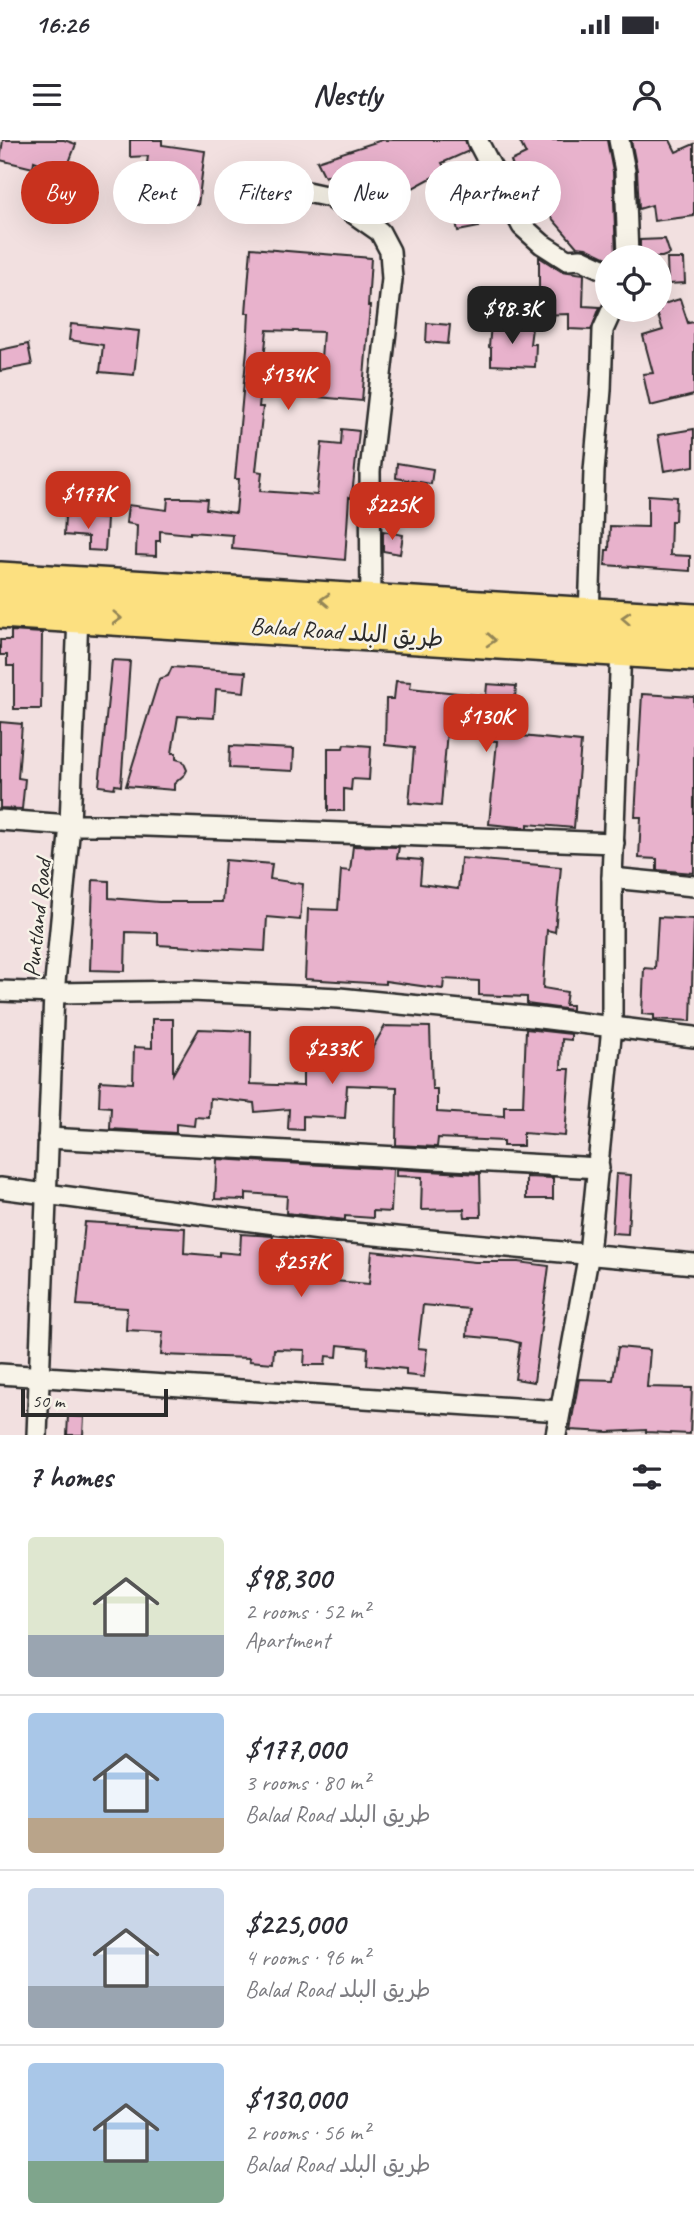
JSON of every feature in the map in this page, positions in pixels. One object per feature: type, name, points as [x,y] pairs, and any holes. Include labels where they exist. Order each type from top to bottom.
[{"type":"highway","name":"Balad Road طريق البلد","points":[[0,580],[694,622]]},
{"type":"highway","name":"Balad Road طريق البلد","points":[[0,610],[694,653]]},
{"type":"street","points":[[477,140],[522,226],[542,244],[568,261],[581,259],[595,265]]},
{"type":"street","points":[[619,140],[625,171],[628,245]]},
{"type":"street","points":[[314,194],[330,197],[356,213],[380,232],[390,251],[392,279],[370,471],[371,603]]},
{"type":"street","points":[[589,616],[594,471],[603,330],[606,322]]},
{"type":"street","name":"Puntland Road","points":[[37,1435],[54,993],[70,825],[78,615]]},
{"type":"street","points":[[556,1435],[589,1253],[612,1027],[612,878],[621,648]]},
{"type":"street","points":[[0,820],[70,825],[614,843]]},
{"type":"street","points":[[612,878],[694,886]]},
{"type":"street","points":[[0,991],[192,991],[339,998],[694,1037]]},
{"type":"street","points":[[48,1138],[599,1168]]},
{"type":"street","points":[[0,1188],[320,1230],[694,1264]]},
{"type":"street","points":[[0,1374],[560,1412]]},
{"type":"building","points":[[3,140],[64,140],[76,144],[70,161],[21,161],[21,165],[0,160]]},
{"type":"building","points":[[130,140],[162,140],[162,145],[205,151],[200,190],[200,161],[147,161],[148,156],[130,157]]},
{"type":"building","points":[[382,140],[465,140],[469,151],[446,161],[425,161],[425,181],[411,189],[411,161],[328,161],[328,176],[325,177],[317,161]]},
{"type":"building","points":[[519,140],[607,140],[613,172],[616,245],[595,245],[595,252],[577,247],[557,224],[561,224],[561,161],[511,161],[526,154]]},
{"type":"building","points":[[631,140],[670,140],[676,152],[694,144],[694,216],[654,221],[652,205],[639,209],[637,170]]},
{"type":"building","points":[[456,224],[478,224],[479,227],[458,231]]},
{"type":"building","points":[[665,239],[667,245],[640,245],[640,240]]},
{"type":"building","points":[[251,248],[371,258],[362,401],[318,397],[323,332],[267,330],[259,407],[263,407],[256,471],[262,472],[260,491],[317,495],[322,443],[341,445],[342,429],[359,431],[353,486],[351,498],[349,497],[345,560],[232,549],[233,535],[160,531],[160,541],[156,541],[156,556],[136,555],[137,525],[126,523],[128,505],[167,510],[168,498],[207,499],[206,509],[236,513],[239,479],[235,479],[247,349],[249,313],[246,313]]},
{"type":"building","points":[[539,257],[561,271],[584,274],[583,306],[595,307],[595,320],[591,330],[569,329],[569,314],[539,315]]},
{"type":"building","points":[[672,259],[684,259],[685,283],[672,284]]},
{"type":"building","points":[[680,299],[688,323],[694,322],[694,395],[650,406],[643,374],[653,373],[643,336],[663,330],[660,322],[672,322],[672,301]]},
{"type":"building","points":[[427,323],[450,325],[448,344],[426,342]]},
{"type":"building","points":[[71,324],[139,331],[134,375],[100,372],[103,345],[69,340]]},
{"type":"building","points":[[491,324],[532,328],[530,344],[536,344],[535,367],[491,365]]},
{"type":"building","points":[[28,344],[32,365],[0,371],[0,350]]},
{"type":"building","points":[[694,429],[694,466],[664,471],[658,435]]},
{"type":"building","points":[[397,463],[433,469],[431,484],[396,478]]},
{"type":"building","points":[[648,495],[676,497],[675,521],[671,521],[670,555],[690,556],[690,571],[605,565],[610,526],[648,527]]},
{"type":"building","points":[[65,516],[107,519],[105,551],[88,550],[88,537],[64,535]]},
{"type":"building","points":[[383,531],[403,535],[400,554],[383,551]]},
{"type":"building","points":[[11,631],[42,633],[41,709],[14,709],[14,666],[7,666],[7,655],[0,655],[0,640],[11,640]]},
{"type":"building","points":[[112,660],[130,661],[121,786],[115,785],[114,788],[99,786]]},
{"type":"building","points":[[172,667],[246,672],[244,692],[216,689],[214,718],[178,716],[172,753],[176,753],[176,759],[183,761],[187,770],[174,784],[174,790],[126,786],[159,679],[168,676]]},
{"type":"building","points":[[396,681],[411,682],[410,688],[486,696],[487,684],[516,686],[512,735],[581,742],[574,828],[528,824],[528,828],[489,824],[497,741],[480,740],[480,734],[447,730],[441,806],[409,803],[414,748],[385,745],[386,699],[394,699]]},
{"type":"building","points":[[642,694],[694,697],[694,873],[657,870],[657,859],[639,858],[641,817],[635,817]]},
{"type":"building","points":[[0,722],[22,724],[18,778],[25,779],[22,809],[0,808]]},
{"type":"building","points":[[344,744],[371,746],[369,780],[352,779],[351,790],[344,789],[344,811],[328,811],[328,748],[343,748]]},
{"type":"building","points":[[230,746],[294,749],[293,771],[229,768]]},
{"type":"building","points":[[353,846],[399,847],[397,858],[422,860],[420,884],[458,889],[461,858],[561,867],[555,932],[547,930],[543,988],[567,992],[565,1005],[572,1005],[572,1010],[527,1004],[527,997],[479,995],[479,981],[444,979],[443,989],[385,981],[385,984],[305,979],[308,909],[338,910],[341,870],[350,871]]},
{"type":"building","points":[[225,860],[272,864],[270,879],[303,884],[300,920],[267,917],[265,951],[158,945],[158,933],[126,932],[125,971],[90,970],[93,880],[109,881],[109,898],[159,902],[222,902]]},
{"type":"building","points":[[658,917],[694,919],[691,1021],[654,1019],[654,1015],[642,1014],[644,968],[655,969]]},
{"type":"building","points":[[152,1019],[173,1019],[173,1074],[199,1029],[251,1031],[250,1084],[303,1086],[303,1065],[314,1064],[314,1060],[320,1060],[319,1036],[343,1036],[343,1049],[371,1050],[385,1026],[430,1027],[432,1089],[437,1089],[437,1112],[504,1116],[504,1106],[523,1106],[526,1029],[571,1034],[571,1040],[562,1039],[561,1069],[570,1069],[565,1136],[523,1133],[523,1146],[503,1146],[503,1141],[438,1138],[437,1147],[396,1145],[397,1087],[347,1085],[345,1118],[303,1116],[303,1130],[288,1129],[289,1109],[255,1112],[254,1103],[210,1098],[209,1118],[195,1117],[194,1126],[176,1124],[176,1133],[110,1129],[111,1107],[99,1106],[100,1081],[133,1083],[134,1047],[152,1048]]},
{"type":"building","points":[[217,1159],[393,1169],[391,1212],[373,1211],[373,1218],[345,1216],[345,1220],[286,1213],[287,1196],[246,1193],[246,1200],[215,1199]]},
{"type":"building","points":[[396,1169],[480,1174],[481,1217],[465,1217],[464,1209],[421,1210],[422,1177],[396,1176]]},
{"type":"building","points":[[616,1174],[631,1175],[628,1234],[612,1233]]},
{"type":"building","points":[[526,1177],[553,1178],[553,1199],[526,1199]]},
{"type":"building","points":[[85,1222],[185,1228],[184,1253],[219,1256],[219,1252],[240,1254],[241,1234],[273,1236],[271,1250],[301,1251],[300,1278],[369,1284],[372,1251],[475,1262],[518,1262],[549,1266],[534,1382],[515,1379],[520,1343],[467,1336],[469,1309],[423,1305],[418,1348],[427,1349],[424,1377],[406,1375],[406,1369],[367,1365],[368,1348],[338,1345],[337,1357],[326,1356],[325,1365],[304,1365],[305,1350],[274,1349],[273,1363],[249,1361],[250,1358],[161,1355],[163,1332],[126,1330],[127,1308],[77,1305]]},
{"type":"building","points":[[618,1347],[650,1350],[647,1387],[692,1388],[690,1434],[646,1430],[570,1430],[579,1379],[613,1380]]},
{"type":"building","points":[[68,1416],[84,1417],[83,1435],[67,1435]]}]
